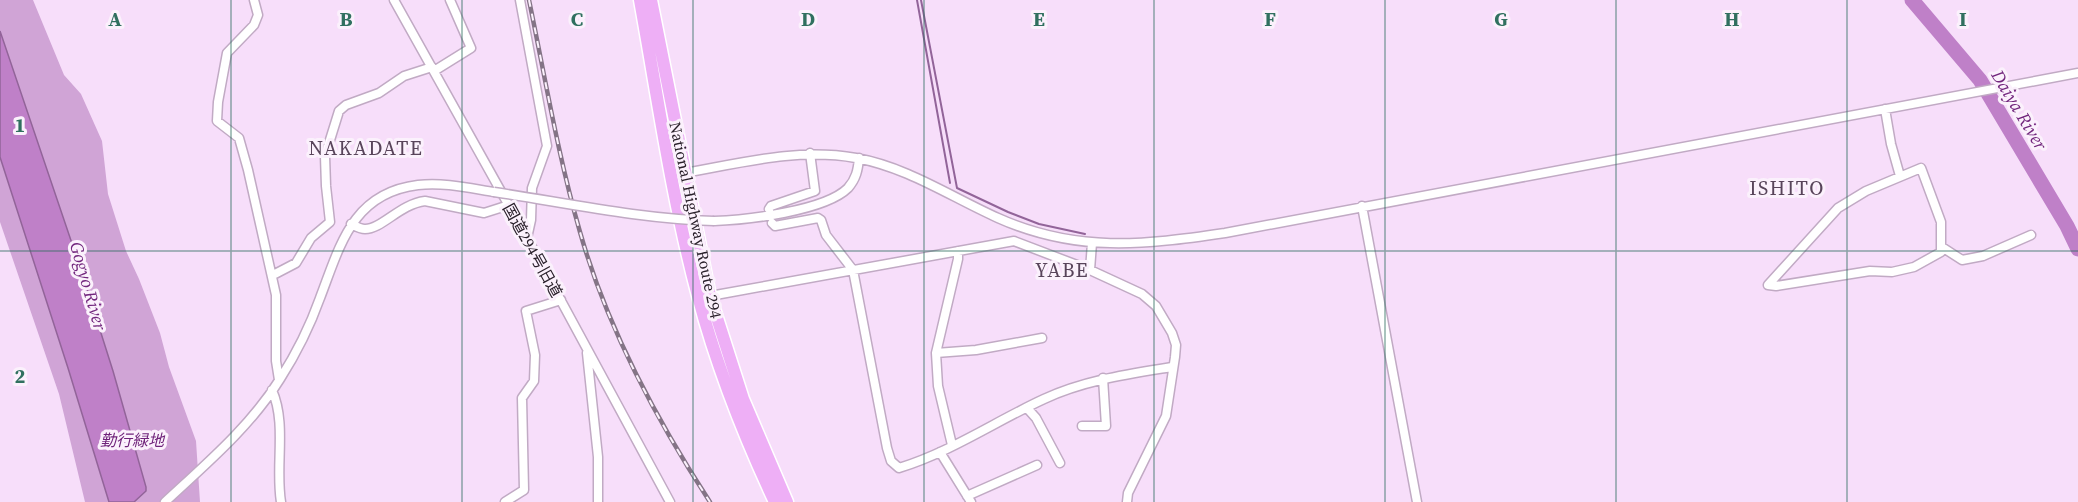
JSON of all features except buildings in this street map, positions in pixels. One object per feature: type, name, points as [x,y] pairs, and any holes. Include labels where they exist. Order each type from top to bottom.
[{"type":"highway","name":"National Highway Route 294","points":[[640,0],[679,174],[710,296],[743,399],[787,502]]},
{"type":"highway","name":"National Highway Route 294","points":[[651,0],[679,174],[689,258],[707,325],[746,438],[775,502]]},
{"type":"street","points":[[254,0],[258,15],[254,25],[227,53],[217,121],[239,138],[273,275],[276,295],[276,361],[279,380]]},
{"type":"street","name":"国道294号旧道","points":[[394,0],[509,205],[670,502]]},
{"type":"street","points":[[273,275],[296,262],[311,238],[331,220],[326,186],[325,156],[339,111],[346,105],[379,93],[404,76],[433,69],[471,48],[450,0]]},
{"type":"street","points":[[520,0],[547,146],[532,188],[531,219],[527,238]]},
{"type":"street","points":[[679,174],[784,155],[810,153],[859,158],[904,172],[1010,223],[1051,236],[1092,243],[1143,244],[1225,233],[2078,73]]},
{"type":"street","points":[[1885,109],[1900,176]]},
{"type":"street","points":[[769,209],[771,206],[815,192],[810,153]]},
{"type":"street","points":[[165,502],[240,429],[279,380],[307,330],[342,239],[351,224],[374,202],[402,188],[432,184],[684,221],[714,221],[754,218],[824,203],[842,193],[854,180],[859,158]]},
{"type":"street","points":[[1922,168],[1941,222],[1942,247],[1941,252],[1914,267],[1892,272],[1870,271],[1776,286],[1768,285],[1838,208],[1854,197],[1922,168]]},
{"type":"street","points":[[351,224],[366,229],[375,226],[406,206],[424,201],[484,213],[509,205]]},
{"type":"street","points":[[1362,206],[1417,502]]},
{"type":"street","points":[[772,223],[775,226],[818,218],[821,220],[826,235],[853,270],[887,448],[891,461],[899,468],[940,452],[1045,398],[1103,378],[1172,367]]},
{"type":"street","points":[[1942,247],[1962,260],[1983,256],[2031,235]]},
{"type":"street","points":[[710,296],[1014,241],[1090,270],[1142,294],[1156,306],[1172,333],[1176,345],[1166,416],[1128,493],[1127,502]]},
{"type":"street","points":[[1090,270],[1092,243]]},
{"type":"street","points":[[952,445],[938,386],[936,353],[958,251]]},
{"type":"street","points":[[505,502],[524,490],[522,398],[534,381],[535,355],[526,311],[561,300]]},
{"type":"street","points":[[936,353],[976,350],[1042,338]]},
{"type":"street","points":[[586,347],[598,457],[598,502]]},
{"type":"street","points":[[1082,426],[1106,426],[1103,378]]},
{"type":"street","points":[[272,390],[277,401],[279,422],[281,502]]},
{"type":"street","points":[[1027,408],[1036,418],[1060,463]]},
{"type":"street","points":[[940,452],[969,499],[1037,465]]},
{"type":"green space","name":"勤行緑地","points":[[0,0],[33,0],[64,75],[81,94],[102,141],[108,194],[126,251],[160,333],[169,367],[196,441],[200,502],[85,502],[59,394],[0,222]]},
{"type":"shaded area","points":[[0,31],[113,371],[146,487],[146,491],[134,502],[109,502],[0,157]]},
{"type":"waterway","points":[[917,0],[950,183]]},
{"type":"waterway","points":[[921,0],[957,188],[1039,224],[1085,234]]},
{"type":"waterway","name":"Daiya River","points":[[1912,0],[1980,80],[2067,226],[2078,249]]},
{"type":"railway","points":[[529,0],[565,175],[591,268],[635,372],[690,471],[710,502]]},
{"type":"district","name":"NAKADATE","points":[[366,148]]},
{"type":"district","name":"ISHITO","points":[[1787,188]]},
{"type":"district","name":"YABE","points":[[1062,270]]},
{"type":"water label","name":"Gogyo River","points":[[88,286]]}]
